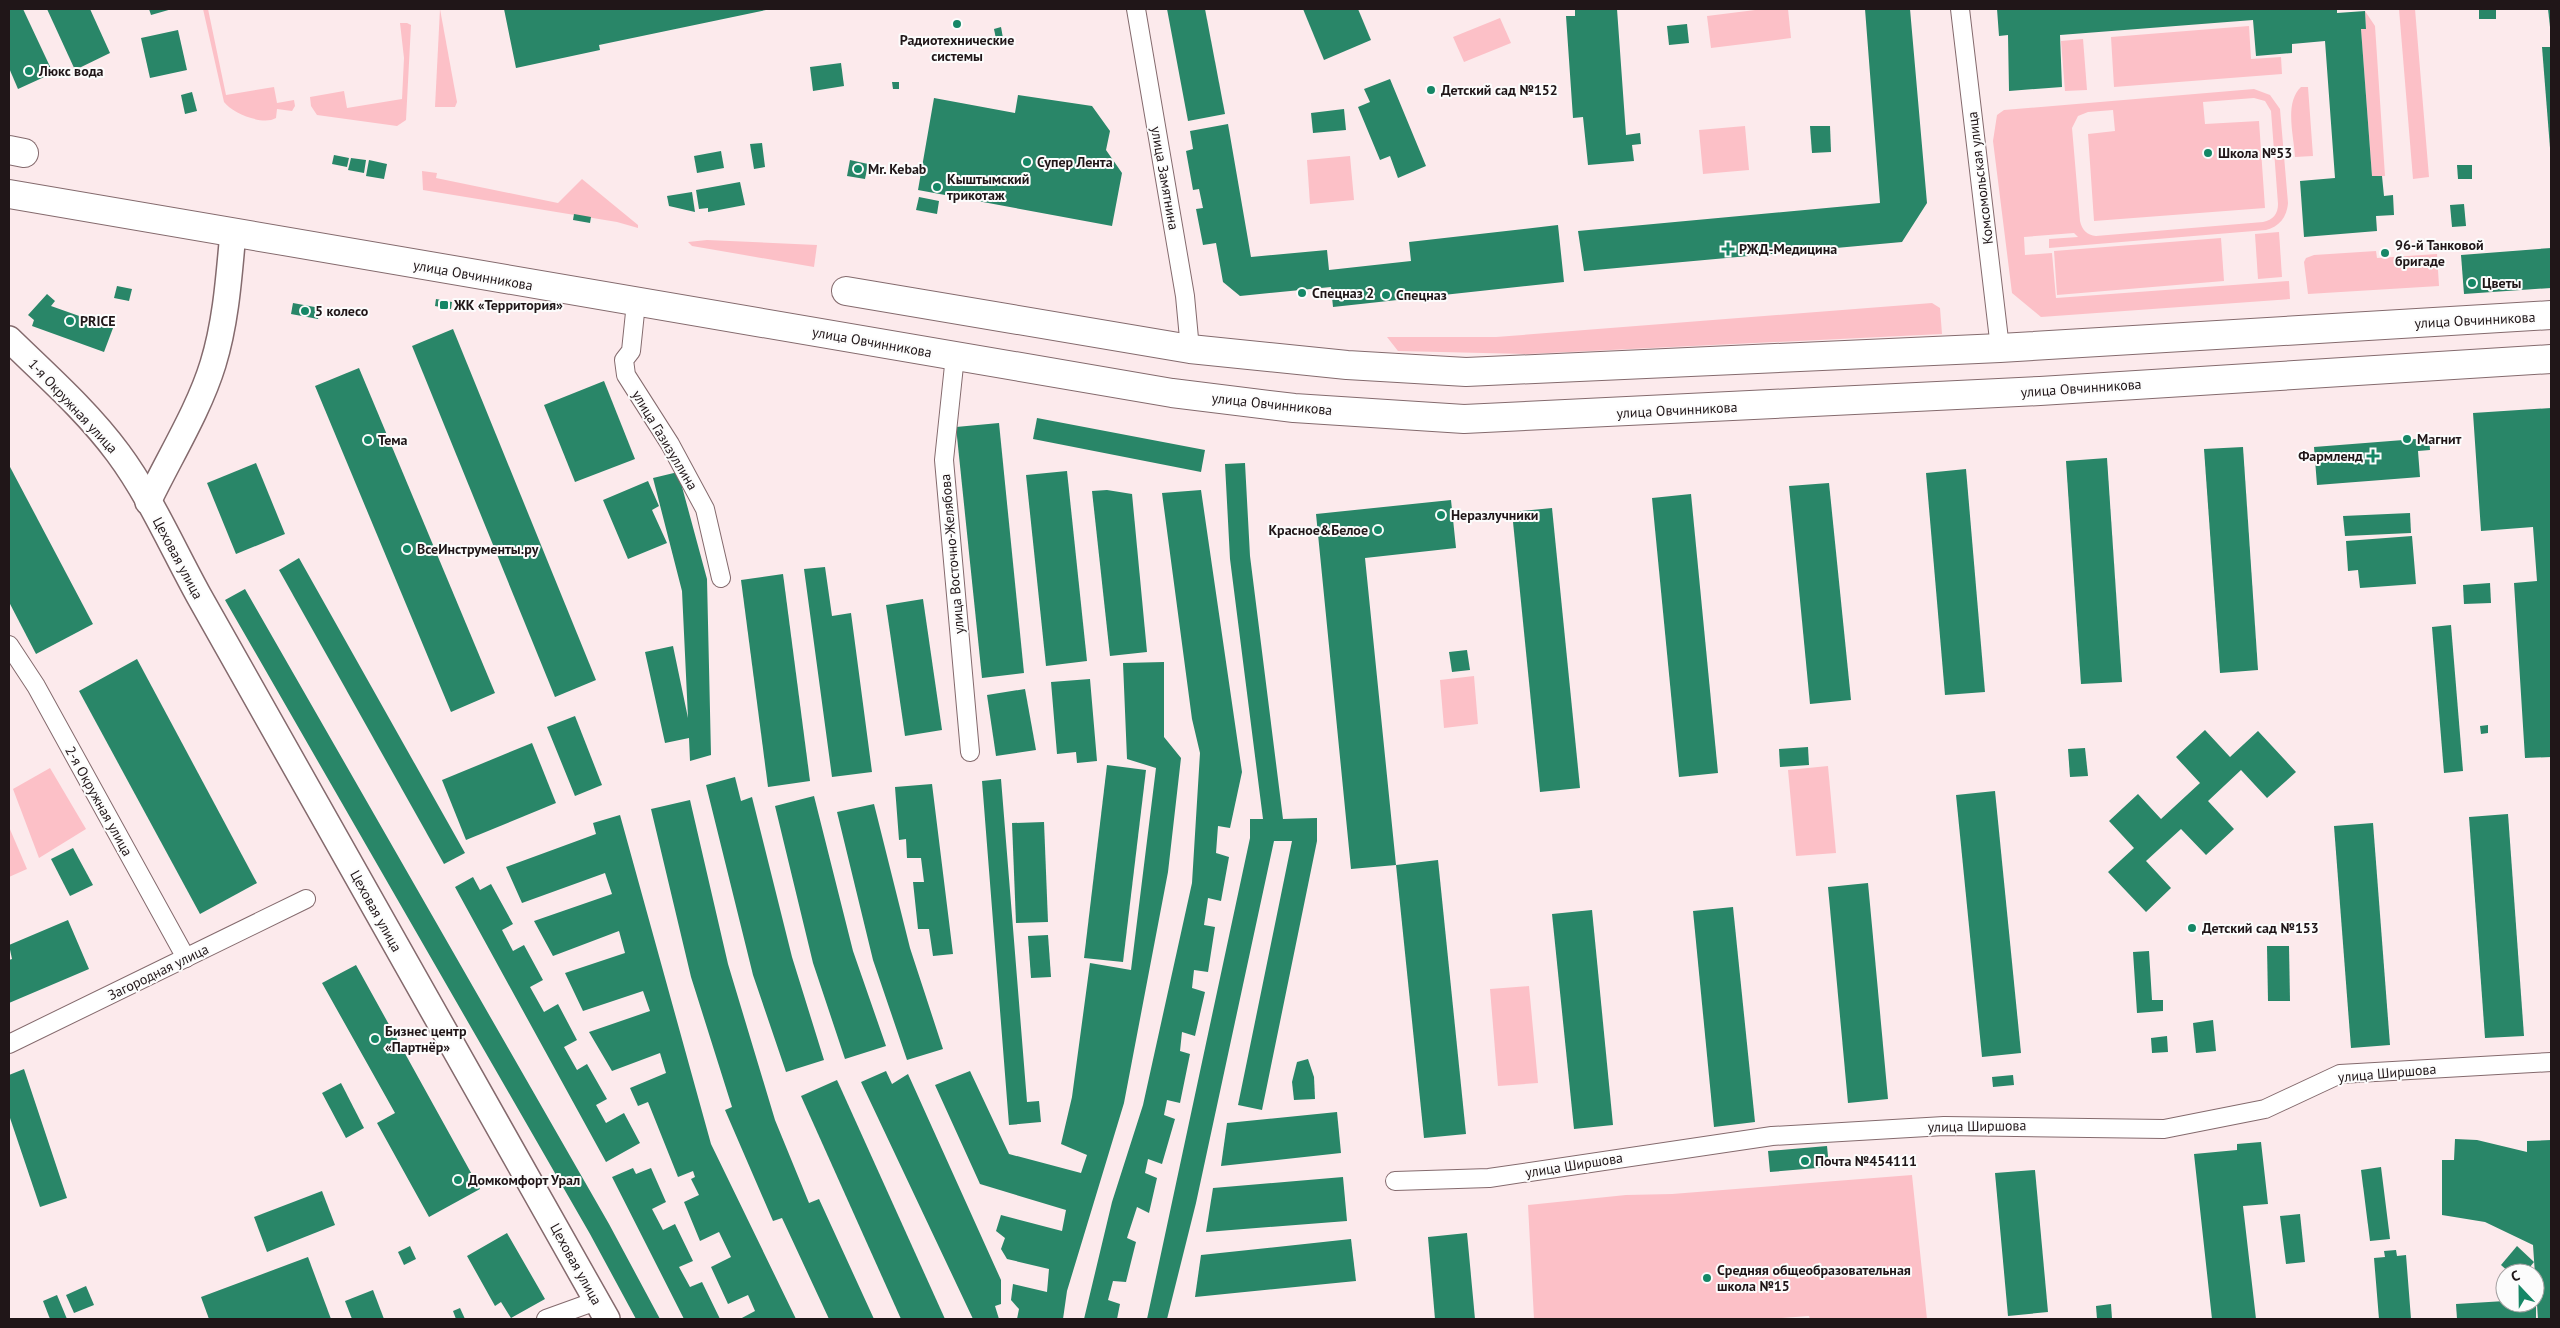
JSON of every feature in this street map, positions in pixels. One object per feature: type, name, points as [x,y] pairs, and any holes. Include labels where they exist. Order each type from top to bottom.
[{"type":"main road","name":"улица Овчинникова","points":[[9,194],[636,303],[1172,393],[1284,407],[1464,419],[2040,391],[2551,359]]},
{"type":"main road","points":[[148,502],[197,402],[213,364],[229,280],[233,232]]},
{"type":"main road","name":"улица Овчинникова","points":[[846,291],[1190,349],[1347,366],[1466,372],[2000,348],[2551,315]]},
{"type":"main road","name":"1-я Окружная улица","points":[[9,339],[97,427],[118,454],[148,502]]},
{"type":"main road","name":"Цеховая улица","points":[[148,502],[199,596],[602,1310]]},
{"type":"street","name":"улица Замятнина","points":[[1136,9],[1185,296],[1190,349]]},
{"type":"street","name":"Комсомольская улица","points":[[1960,9],[2000,348]]},
{"type":"street","name":"улица Газизуллина","points":[[636,303],[631,351],[624,360],[626,375],[670,444],[705,509],[721,578]]},
{"type":"street","name":"улица Восточно-Желябова","points":[[955,356],[944,460],[970,752]]},
{"type":"street","name":"2-я Окружная улица","points":[[9,645],[36,686],[186,958]]},
{"type":"street","name":"Загородная улица","points":[[9,1044],[306,899]]},
{"type":"street","name":"улица Ширшова","points":[[1396,1181],[1489,1178],[1772,1136],[1944,1126],[2164,1129],[2265,1109],[2340,1074],[2551,1062]]},
{"type":"street","points":[[546,1319],[602,1310]]},
{"type":"shaded area","points":[[203,9],[208,9],[226,95],[274,87],[277,103],[294,100],[295,106],[292,111],[277,109],[276,118],[270,120],[256,119],[241,114],[224,102]]},
{"type":"shaded area","points":[[440,9],[457,102],[455,107],[435,107]]},
{"type":"shaded area","points":[[1763,9],[1788,9],[1791,38],[1711,48],[1707,16]]},
{"type":"shaded area","points":[[2399,9],[2415,9],[2429,177],[2413,179]]},
{"type":"shaded area","points":[[2365,11],[2375,26],[2385,176],[2372,176],[2361,29],[2366,29]]},
{"type":"shaded area","points":[[1500,18],[1511,43],[1464,62],[1453,37]]},
{"type":"shaded area","points":[[400,23],[411,25],[406,120],[397,126],[317,115],[311,106],[310,97],[344,91],[347,108],[402,99],[404,58]]},
{"type":"shaded area","points":[[2249,26],[2251,59],[2281,57],[2282,74],[2114,87],[2111,37]]},
{"type":"shaded area","points":[[2083,39],[2087,90],[2065,91],[2061,41]]},
{"type":"shaded area","points":[[2301,87],[2308,87],[2313,156],[2295,157],[2291,111],[2296,94]]},
{"type":"shaded area","points":[[2254,89],[2270,95],[2280,109],[2288,203],[2282,221],[2271,229],[2049,248],[2049,239],[2078,237],[2074,233],[2024,237],[2025,255],[2052,253],[2056,298],[2289,281],[2290,299],[2041,317],[2012,293],[1993,141],[1997,115],[2004,110]],"holes":[[[2254,98],[2265,101],[2271,111],[2278,204],[2276,214],[2270,220],[2096,236],[2088,233],[2082,227],[2072,128],[2078,116],[2088,112],[2113,110],[2115,131],[2088,134],[2094,221],[2265,208],[2259,121],[2205,124],[2203,102]]]},
{"type":"shaded area","points":[[1745,126],[1749,170],[1703,174],[1699,130]]},
{"type":"shaded area","points":[[1350,156],[1354,200],[1310,204],[1307,160]]},
{"type":"shaded area","points":[[422,171],[437,173],[436,178],[558,203],[582,179],[638,225],[638,228],[617,222],[423,190]]},
{"type":"shaded area","points":[[2279,232],[2282,277],[2258,279],[2255,234]]},
{"type":"shaded area","points":[[2221,238],[2224,281],[2057,295],[2054,251]]},
{"type":"shaded area","points":[[707,240],[817,245],[814,267],[692,246],[688,242]]},
{"type":"shaded area","points":[[2376,251],[2377,258],[2437,254],[2439,286],[2308,294],[2304,262],[2306,258],[2314,255]]},
{"type":"shaded area","points":[[1932,303],[1940,308],[1942,334],[1528,354],[1398,351],[1387,337],[1496,337]]},
{"type":"shaded area","points":[[1474,676],[1478,724],[1444,728],[1440,680]]},
{"type":"shaded area","points":[[1828,766],[1836,853],[1796,856],[1788,770]]},
{"type":"shaded area","points":[[50,768],[86,829],[39,858],[13,789]]},
{"type":"shaded area","points":[[9,827],[27,869],[9,877]]},
{"type":"shaded area","points":[[1529,986],[1538,1083],[1498,1086],[1490,989]]},
{"type":"shaded area","name":"Средняя общеобразовательная школа №15","points":[[1912,1175],[1927,1319],[1810,1319],[1809,1316],[1768,1319],[1534,1319],[1528,1205],[1626,1195],[1672,1194]]},
{"type":"building","points":[[9,9],[23,9],[53,73],[18,89],[9,68]]},
{"type":"building","points":[[47,9],[90,9],[110,53],[75,70]]},
{"type":"building","points":[[149,9],[172,9],[151,15]]},
{"type":"building","points":[[504,9],[766,10],[599,45],[600,50],[516,68]]},
{"type":"building","points":[[1167,9],[1205,9],[1225,114],[1188,121]]},
{"type":"building","points":[[1303,9],[1358,9],[1371,40],[1324,60]]},
{"type":"building","points":[[1575,9],[1617,9],[1626,135],[1640,133],[1641,144],[1632,145],[1634,161],[1588,165],[1583,117],[1573,118],[1566,16],[1575,16]]},
{"type":"building","points":[[1865,9],[1910,9],[1927,203],[1902,242],[1584,271],[1578,231],[1880,203]]},
{"type":"building","points":[[1997,9],[2337,9],[2337,13],[2365,11],[2366,29],[2361,29],[2372,176],[2382,176],[2384,196],[2393,195],[2394,215],[2376,216],[2377,231],[2304,237],[2300,181],[2335,178],[2325,41],[2292,44],[2292,53],[2256,56],[2253,20],[2060,35],[2062,87],[2009,91],[2008,35],[1999,36]]},
{"type":"building","points":[[2479,9],[2496,9],[2496,19],[2479,19]]},
{"type":"building","points":[[2548,9],[2551,9],[2551,27],[2550,27]]},
{"type":"building","points":[[1687,24],[1689,43],[1669,45],[1667,26]]},
{"type":"building","points":[[1001,27],[1003,38],[996,39],[994,29]]},
{"type":"building","points":[[178,30],[187,70],[150,78],[141,38]]},
{"type":"building","points":[[2542,47],[2551,47],[2551,148],[2550,148]]},
{"type":"building","points":[[841,63],[844,86],[813,91],[810,67]]},
{"type":"building","points":[[1390,79],[1426,166],[1398,178],[1390,156],[1380,160],[1358,107],[1370,102],[1364,89]]},
{"type":"building","points":[[892,82],[899,82],[899,89],[893,89]]},
{"type":"building","points":[[192,92],[197,111],[185,114],[181,95]]},
{"type":"building","points":[[1018,95],[1092,106],[1110,131],[1106,150],[1122,173],[1112,226],[918,190],[934,98],[1015,113]]},
{"type":"building","points":[[1344,109],[1346,130],[1313,133],[1311,113]]},
{"type":"building","points":[[1228,124],[1251,257],[1327,250],[1329,270],[1411,261],[1409,242],[1558,225],[1564,282],[1333,307],[1331,287],[1240,296],[1223,282],[1216,243],[1203,245],[1196,209],[1203,208],[1199,189],[1193,190],[1186,151],[1193,149],[1190,131]]},
{"type":"building","points":[[1810,126],[1830,126],[1831,152],[1812,153]]},
{"type":"building","points":[[762,143],[765,167],[754,169],[750,144]]},
{"type":"building","points":[[721,151],[724,168],[697,173],[694,156]]},
{"type":"building","points":[[334,155],[349,158],[347,167],[332,164]]},
{"type":"building","points":[[351,158],[366,160],[364,173],[348,170]]},
{"type":"building","points":[[369,160],[387,164],[384,179],[366,176]]},
{"type":"building","points":[[850,160],[868,164],[865,179],[847,176]]},
{"type":"building","points":[[2457,165],[2472,165],[2472,179],[2458,179]]},
{"type":"building","points":[[740,182],[745,205],[708,212],[708,208],[699,209],[696,190]]},
{"type":"building","points":[[692,192],[695,212],[669,206],[667,196]]},
{"type":"building","points":[[919,197],[939,201],[937,214],[916,210]]},
{"type":"building","points":[[2464,204],[2466,226],[2452,227],[2450,205]]},
{"type":"building","points":[[574,214],[591,217],[590,223],[573,220]]},
{"type":"building","points":[[2551,248],[2551,288],[2464,294],[2461,255]]},
{"type":"building","points":[[117,286],[132,289],[129,301],[114,298]]},
{"type":"building","points":[[47,294],[55,301],[51,306],[113,328],[104,352],[32,326],[34,320],[28,315]]},
{"type":"building","points":[[436,299],[452,302],[451,309],[435,306]]},
{"type":"building","name":"5 колесо","points":[[293,303],[320,308],[318,319],[291,314]]},
{"type":"building","points":[[453,329],[596,680],[555,697],[412,346]]},
{"type":"building","points":[[359,368],[495,693],[451,712],[315,386]]},
{"type":"building","points":[[604,381],[635,459],[575,482],[544,405]]},
{"type":"building","points":[[2551,408],[2551,757],[2525,758],[2514,583],[2537,581],[2533,527],[2481,531],[2473,413]]},
{"type":"building","points":[[1037,418],[1205,450],[1201,472],[1033,439]]},
{"type":"building","points":[[999,423],[1024,673],[982,678],[956,427]]},
{"type":"building","points":[[2429,438],[2430,450],[2418,451],[2420,477],[2317,485],[2314,447]]},
{"type":"building","points":[[2243,447],[2258,670],[2220,673],[2204,449]]},
{"type":"building","points":[[2107,458],[2122,682],[2081,684],[2066,461]]},
{"type":"building","points":[[256,463],[285,534],[236,554],[207,483]]},
{"type":"building","points":[[1245,463],[1250,556],[1283,819],[1317,818],[1317,841],[1262,1110],[1238,1105],[1292,841],[1274,841],[1196,1203],[1167,1319],[1147,1319],[1250,838],[1250,819],[1263,819],[1230,559],[1225,464]]},
{"type":"building","points":[[9,465],[93,624],[36,654],[9,602]]},
{"type":"building","points":[[1966,469],[1985,692],[1945,695],[1926,473]]},
{"type":"building","points":[[1067,471],[1087,661],[1046,666],[1026,475]]},
{"type":"building","points":[[678,472],[707,579],[711,755],[690,761],[689,738],[665,743],[645,652],[673,646],[688,718],[682,591],[653,478]]},
{"type":"building","points":[[648,481],[659,506],[652,510],[667,543],[628,559],[603,500]]},
{"type":"building","points":[[1829,483],[1851,700],[1810,704],[1789,486]]},
{"type":"building","points":[[1107,490],[1132,494],[1147,652],[1110,656],[1092,491]]},
{"type":"building","points":[[1201,490],[1242,772],[1230,828],[1218,826],[1216,853],[1229,857],[1221,901],[1208,898],[1204,925],[1215,927],[1208,972],[1194,970],[1192,988],[1205,992],[1195,1036],[1182,1032],[1180,1051],[1190,1054],[1180,1103],[1167,1100],[1164,1115],[1175,1119],[1162,1164],[1148,1159],[1145,1173],[1157,1178],[1149,1213],[1137,1207],[1127,1238],[1136,1242],[1126,1282],[1113,1281],[1108,1300],[1120,1304],[1117,1319],[1084,1319],[1112,1202],[1143,1105],[1192,883],[1200,753],[1192,719],[1162,493]]},
{"type":"building","points":[[1691,494],[1718,773],[1679,777],[1652,498]]},
{"type":"building","points":[[1451,500],[1456,548],[1365,558],[1396,865],[1351,869],[1316,514]]},
{"type":"building","points":[[1552,508],[1580,788],[1540,792],[1512,512]]},
{"type":"building","points":[[2410,513],[2411,533],[2345,536],[2343,516]]},
{"type":"building","points":[[2412,536],[2416,584],[2360,588],[2358,570],[2348,571],[2346,541]]},
{"type":"building","points":[[299,558],[465,853],[444,864],[279,570]]},
{"type":"building","points":[[825,567],[832,616],[851,613],[872,772],[832,777],[804,569]]},
{"type":"building","points":[[783,574],[810,781],[768,787],[741,580]]},
{"type":"building","points":[[2490,583],[2491,603],[2464,604],[2463,585]]},
{"type":"building","points":[[245,589],[609,1224],[660,1319],[636,1319],[590,1234],[225,600]]},
{"type":"building","points":[[923,599],[942,730],[905,736],[886,605]]},
{"type":"building","points":[[2451,625],[2463,771],[2444,773],[2432,627]]},
{"type":"building","points":[[1467,650],[1470,670],[1452,672],[1449,652]]},
{"type":"building","points":[[137,659],[257,883],[200,914],[79,691]]},
{"type":"building","points":[[1164,662],[1164,737],[1181,758],[1168,872],[1124,1103],[1067,1291],[1063,1319],[1017,1319],[1019,1309],[1011,1300],[1013,1284],[1047,1292],[1049,1269],[1007,1259],[1001,1249],[1005,1238],[996,1231],[1001,1215],[1062,1231],[1066,1210],[980,1184],[935,1085],[970,1071],[1009,1154],[1081,1173],[1087,1155],[1061,1144],[1072,1097],[1090,963],[1131,970],[1156,768],[1127,759],[1123,663]]},
{"type":"building","points":[[1090,679],[1097,761],[1077,763],[1076,752],[1057,754],[1051,682]]},
{"type":"building","points":[[1025,689],[1036,750],[996,756],[987,695]]},
{"type":"building","points":[[575,716],[602,785],[575,796],[547,727]]},
{"type":"building","points":[[2488,725],[2488,733],[2481,734],[2480,726]]},
{"type":"building","points":[[2205,730],[2230,757],[2258,731],[2296,772],[2267,798],[2241,770],[2208,801],[2234,829],[2206,855],[2181,829],[2146,861],[2171,888],[2146,912],[2108,872],[2134,848],[2109,821],[2138,794],[2161,819],[2200,783],[2176,757]]},
{"type":"building","points":[[532,743],[556,803],[466,840],[442,780]]},
{"type":"building","points":[[1808,747],[1809,765],[1780,767],[1779,749]]},
{"type":"building","points":[[2085,748],[2088,776],[2070,777],[2068,749]]},
{"type":"building","points":[[1107,765],[1146,770],[1123,962],[1084,958]]},
{"type":"building","points":[[735,777],[741,801],[752,797],[792,957],[824,1060],[786,1072],[753,975],[706,785]]},
{"type":"building","points":[[1001,779],[1027,1102],[1039,1101],[1041,1122],[1009,1125],[982,781]]},
{"type":"building","points":[[932,784],[953,954],[933,956],[929,929],[918,929],[913,882],[924,882],[921,858],[907,858],[906,839],[899,840],[895,787]]},
{"type":"building","points":[[1995,791],[2021,1053],[1982,1057],[1956,795]]},
{"type":"building","points":[[814,796],[853,951],[886,1046],[845,1059],[813,963],[775,806]]},
{"type":"building","points":[[690,800],[728,964],[775,1120],[809,1203],[819,1199],[874,1319],[829,1319],[782,1218],[773,1221],[725,1110],[732,1107],[691,977],[651,809]]},
{"type":"building","points":[[874,804],[910,948],[943,1049],[907,1060],[873,960],[837,812]]},
{"type":"building","points":[[2508,814],[2524,1036],[2485,1038],[2469,817]]},
{"type":"building","points":[[620,815],[711,1144],[796,1319],[740,1319],[755,1311],[748,1295],[728,1304],[711,1267],[731,1257],[719,1232],[700,1241],[684,1202],[699,1195],[691,1179],[695,1177],[693,1171],[678,1177],[648,1102],[638,1106],[630,1088],[666,1073],[660,1053],[612,1071],[589,1032],[650,1011],[643,991],[583,1011],[565,973],[625,953],[619,931],[553,956],[534,921],[612,894],[605,873],[522,903],[506,867],[596,834],[593,823]]},
{"type":"building","points":[[1044,822],[1048,922],[1016,923],[1012,823]]},
{"type":"building","points":[[2373,823],[2390,1045],[2351,1048],[2334,826]]},
{"type":"building","points":[[73,848],[93,885],[70,896],[51,859]]},
{"type":"building","points":[[1438,860],[1466,1134],[1424,1138],[1396,865]]},
{"type":"building","points":[[473,877],[480,890],[491,884],[513,924],[502,930],[513,951],[524,945],[543,980],[530,987],[544,1012],[558,1004],[577,1040],[564,1047],[577,1070],[587,1064],[607,1099],[596,1105],[606,1123],[624,1113],[640,1143],[606,1162],[455,887]]},
{"type":"building","points":[[1868,883],[1888,1099],[1848,1103],[1828,887]]},
{"type":"building","points":[[1733,907],[1755,1122],[1714,1127],[1693,911]]},
{"type":"building","points":[[1592,910],[1613,1125],[1574,1129],[1552,914]]},
{"type":"building","points":[[68,920],[89,969],[9,1003],[9,960],[12,959],[9,945]]},
{"type":"building","points":[[1048,935],[1051,977],[1031,978],[1028,936]]},
{"type":"building","points":[[2267,946],[2289,946],[2290,1001],[2268,1001]]},
{"type":"building","points":[[2149,951],[2152,1000],[2163,1000],[2163,1011],[2137,1013],[2133,952]]},
{"type":"building","name":"Бизнес центр «Партнёр»","points":[[356,965],[480,1189],[429,1217],[377,1123],[395,1113],[322,983]]},
{"type":"building","points":[[2213,1020],[2216,1051],[2196,1053],[2193,1023]]},
{"type":"building","points":[[2167,1036],[2168,1052],[2152,1053],[2151,1038]]},
{"type":"building","points":[[1308,1059],[1314,1077],[1315,1099],[1294,1100],[1292,1082],[1297,1062]]},
{"type":"building","points":[[24,1069],[67,1198],[40,1207],[9,1115],[9,1075]]},
{"type":"building","points":[[886,1071],[892,1084],[908,1074],[1001,1280],[1001,1304],[995,1306],[999,1319],[973,1319],[861,1082]]},
{"type":"building","points":[[2013,1075],[2014,1085],[1993,1087],[1992,1077]]},
{"type":"building","points":[[837,1080],[945,1319],[901,1319],[801,1096]]},
{"type":"building","points":[[341,1083],[364,1128],[346,1138],[322,1093]]},
{"type":"building","points":[[1337,1112],[1341,1153],[1221,1166],[1227,1123]]},
{"type":"building","points":[[2455,1139],[2477,1140],[2527,1152],[2527,1141],[2551,1140],[2551,1319],[2538,1319],[2538,1313],[2545,1313],[2545,1263],[2534,1263],[2533,1245],[2485,1222],[2442,1215],[2442,1160],[2454,1160]]},
{"type":"building","points":[[2261,1142],[2268,1204],[2243,1206],[2256,1319],[2212,1319],[2194,1154],[2237,1150],[2237,1144]]},
{"type":"building","points":[[1827,1146],[1829,1167],[1770,1172],[1768,1151]]},
{"type":"building","points":[[2381,1167],[2390,1239],[2370,1241],[2361,1170]]},
{"type":"building","points":[[633,1168],[636,1174],[651,1168],[666,1202],[652,1209],[663,1230],[675,1224],[693,1261],[679,1267],[690,1287],[702,1282],[720,1319],[684,1319],[612,1177]]},
{"type":"building","points":[[2035,1170],[2048,1312],[2008,1316],[1995,1173]]},
{"type":"building","points":[[1343,1177],[1347,1221],[1206,1232],[1213,1188]]},
{"type":"building","points":[[322,1191],[335,1225],[267,1252],[254,1217]]},
{"type":"building","points":[[2300,1214],[2305,1262],[2286,1264],[2280,1216]]},
{"type":"building","points":[[507,1233],[545,1299],[511,1318],[501,1302],[495,1306],[467,1256]]},
{"type":"building","points":[[1467,1233],[1475,1319],[1435,1319],[1428,1237]]},
{"type":"building","points":[[1351,1239],[1356,1281],[1195,1297],[1201,1255]]},
{"type":"building","points":[[410,1246],[416,1259],[404,1265],[398,1252]]},
{"type":"building","points":[[2517,1246],[2534,1262],[2533,1263],[2503,1263]]},
{"type":"building","points":[[2396,1250],[2397,1256],[2406,1255],[2411,1319],[2379,1319],[2374,1258],[2385,1257],[2384,1251]]},
{"type":"building","points":[[308,1257],[331,1319],[209,1319],[201,1297]]},
{"type":"building","points":[[86,1286],[94,1305],[74,1313],[66,1295]]},
{"type":"building","points":[[373,1290],[384,1319],[352,1319],[345,1301]]},
{"type":"building","points":[[57,1295],[67,1319],[50,1319],[43,1301]]},
{"type":"building","points":[[2495,1302],[2495,1313],[2536,1313],[2536,1319],[2457,1319],[2456,1304]]},
{"type":"building","points":[[2111,1304],[2112,1319],[2097,1319],[2096,1306]]},
{"type":"building","points":[[460,1308],[465,1319],[456,1319],[453,1311]]},
{"type":"place","name":"Радиотехнические системы","points":[[957,24]]},
{"type":"place","name":"Люкс вода","points":[[29,71]]},
{"type":"place","name":"Детский сад №152","points":[[1431,90]]},
{"type":"place","name":"Школа №53","points":[[2208,153]]},
{"type":"place","name":"Супер Лента","points":[[1027,162]]},
{"type":"place","name":"Mr. Kebab","points":[[858,169]]},
{"type":"place","name":"Кыштымский трикотаж","points":[[937,187]]},
{"type":"place","name":"РЖД-Медицина","points":[[1728,249]]},
{"type":"place","name":"96-й Танковой бригаде","points":[[2385,253]]},
{"type":"place","name":"Цветы","points":[[2472,283]]},
{"type":"place","name":"Спецназ 2","points":[[1302,293]]},
{"type":"place","name":"Спецназ","points":[[1386,295]]},
{"type":"place","name":"ЖК «Территория»","points":[[444,305]]},
{"type":"place","name":"5 колесо","points":[[305,311]]},
{"type":"place","name":"PRICE","points":[[70,321]]},
{"type":"place","name":"Магнит","points":[[2407,439]]},
{"type":"place","name":"Тема","points":[[368,440]]},
{"type":"place","name":"Фармленд","points":[[2373,456]]},
{"type":"place","name":"Неразлучники","points":[[1441,515]]},
{"type":"place","name":"Красное&Белое","points":[[1378,530]]},
{"type":"place","name":"ВсеИнструменты.ру","points":[[407,549]]},
{"type":"place","name":"Детский сад №153","points":[[2192,928]]},
{"type":"place","name":"Бизнес центр «Партнёр»","points":[[375,1039]]},
{"type":"place","name":"Почта №454111","points":[[1805,1161]]},
{"type":"place","name":"Домкомфорт Урал","points":[[458,1180]]},
{"type":"place","name":"Средняя общеобразовательная школа №15","points":[[1707,1278]]}]
